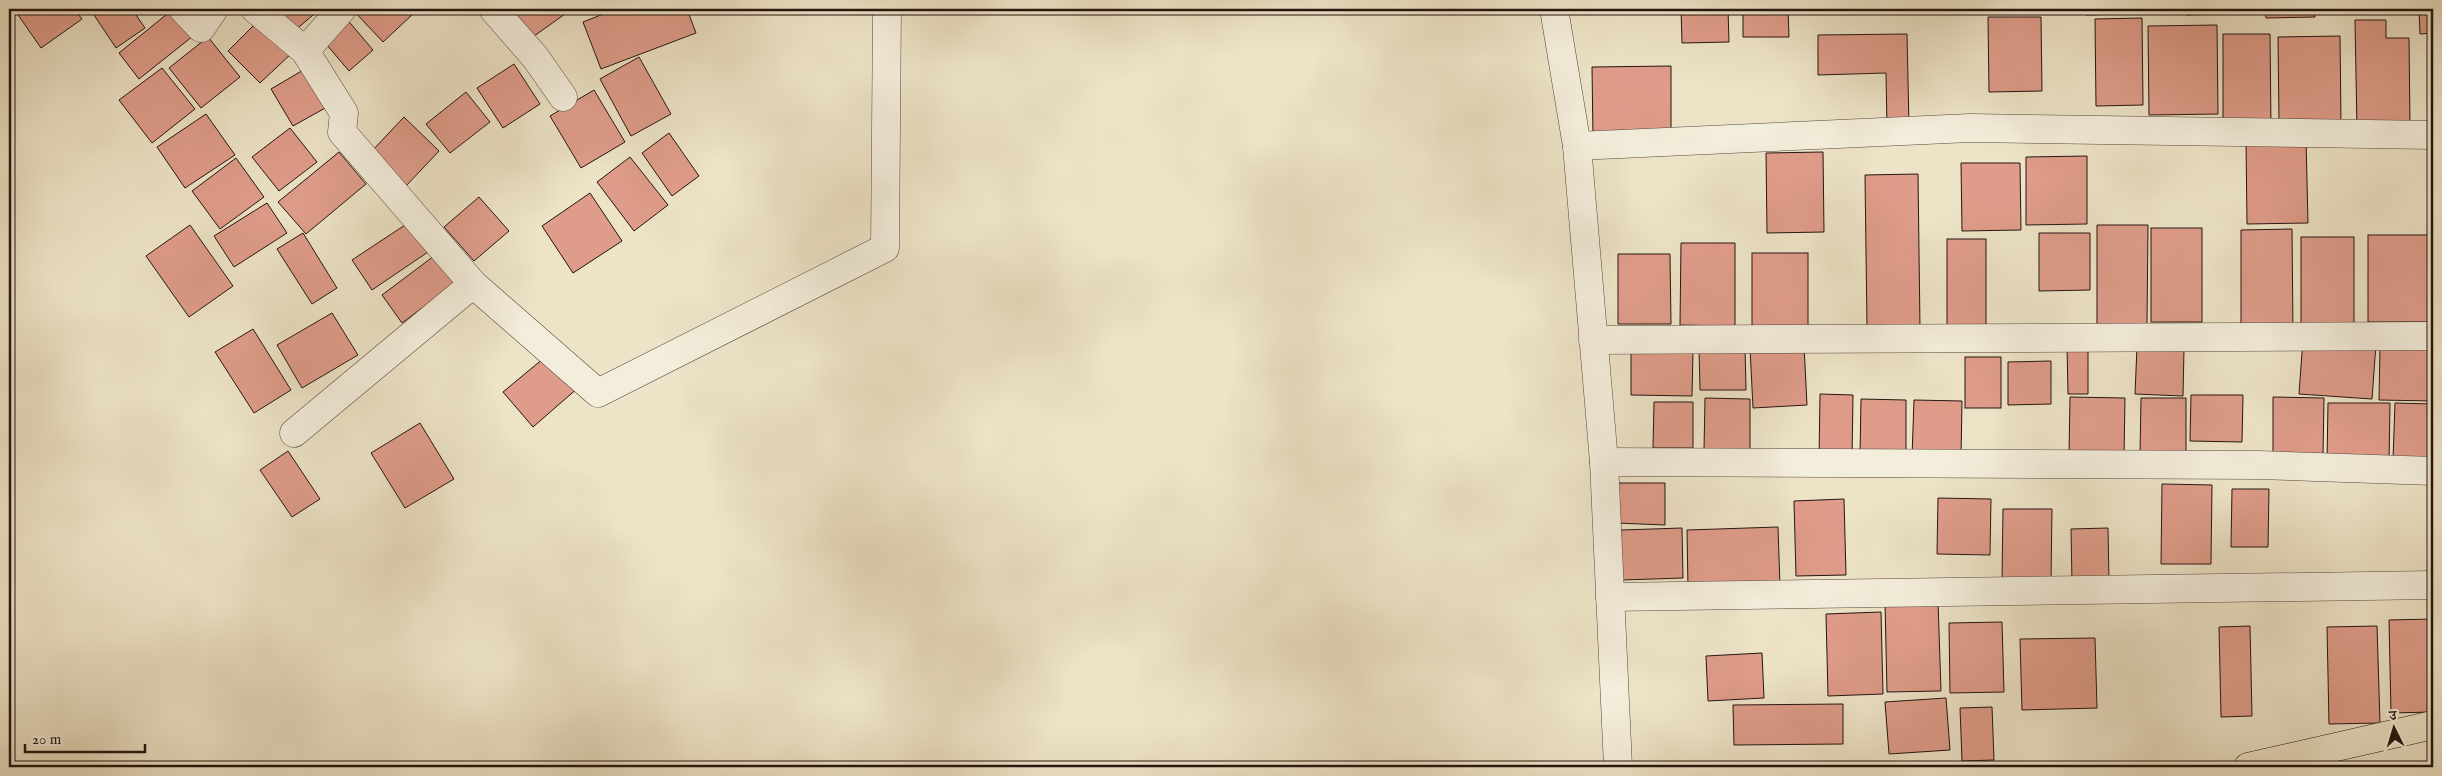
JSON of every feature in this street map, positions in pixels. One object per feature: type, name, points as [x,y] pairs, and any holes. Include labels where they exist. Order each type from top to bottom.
[{"type":"main road","points":[[2248,767],[2433,725]]},
{"type":"street","points":[[183,9],[201,28],[214,9]]},
{"type":"street","points":[[255,9],[305,51],[344,113],[342,132],[473,284],[598,393],[885,248],[887,9]]},
{"type":"street","points":[[305,51],[342,9]]},
{"type":"street","points":[[493,9],[535,57],[563,96]]},
{"type":"street","points":[[1554,9],[1577,146],[1604,462],[1618,767]]},
{"type":"street","points":[[1577,146],[1970,128],[2433,135]]},
{"type":"street","points":[[294,433],[473,284]]},
{"type":"street","points":[[1593,340],[2433,336]]},
{"type":"street","points":[[1604,462],[2259,465],[2433,470]]},
{"type":"street","points":[[1610,597],[2433,585]]},
{"type":"building","points":[[14,9],[74,9],[82,19],[41,48]]},
{"type":"building","points":[[98,9],[132,9],[145,28],[116,48],[92,12]]},
{"type":"building","points":[[273,9],[320,9],[293,32]]},
{"type":"building","points":[[352,9],[408,9],[413,14],[383,42]]},
{"type":"building","points":[[507,9],[572,9],[530,39]]},
{"type":"building","points":[[616,9],[687,9],[696,33],[601,69],[583,22]]},
{"type":"building","points":[[1681,9],[1728,9],[1729,42],[1682,43]]},
{"type":"building","points":[[1743,9],[1788,9],[1789,37],[1743,37]]},
{"type":"building","points":[[2085,9],[2124,9],[2124,14],[2086,15]]},
{"type":"building","points":[[2186,9],[2218,9],[2218,14],[2186,15]]},
{"type":"building","points":[[2223,9],[2261,9],[2262,13],[2223,13]]},
{"type":"building","points":[[2265,9],[2315,9],[2315,17],[2266,18]]},
{"type":"building","points":[[2419,9],[2433,9],[2433,33],[2420,34]]},
{"type":"building","points":[[172,10],[193,36],[139,79],[119,53]]},
{"type":"building","points":[[345,17],[373,50],[349,71],[321,38]]},
{"type":"building","points":[[1988,17],[2041,17],[2042,91],[1989,92]]},
{"type":"building","points":[[2142,18],[2143,105],[2096,106],[2095,19]]},
{"type":"building","points":[[260,19],[293,52],[260,83],[228,51]]},
{"type":"building","points":[[2355,20],[2386,20],[2386,38],[2409,38],[2410,128],[2357,129]]},
{"type":"building","points":[[2217,25],[2218,114],[2149,115],[2148,26]]},
{"type":"building","points":[[1907,34],[1909,126],[1887,126],[1886,73],[1818,75],[1818,35]]},
{"type":"building","points":[[2223,34],[2270,34],[2271,126],[2223,127]]},
{"type":"building","points":[[2340,36],[2341,123],[2279,124],[2278,37]]},
{"type":"building","points":[[208,37],[240,77],[201,108],[169,68]]},
{"type":"building","points":[[639,57],[671,114],[631,136],[600,79]]},
{"type":"building","points":[[514,64],[540,104],[503,128],[477,88]]},
{"type":"building","points":[[1671,66],[1671,138],[1593,138],[1592,67]]},
{"type":"building","points":[[162,68],[195,109],[152,143],[119,100]]},
{"type":"building","points":[[305,69],[327,107],[293,126],[271,89]]},
{"type":"building","points":[[594,90],[625,142],[581,168],[550,116]]},
{"type":"building","points":[[466,92],[490,122],[450,153],[426,124]]},
{"type":"building","points":[[206,114],[235,155],[185,188],[157,147]]},
{"type":"building","points":[[404,117],[439,151],[406,186],[370,153]]},
{"type":"building","points":[[290,128],[317,162],[279,191],[252,157]]},
{"type":"building","points":[[669,133],[699,176],[672,196],[642,153]]},
{"type":"building","points":[[2306,139],[2308,223],[2247,224],[2246,140]]},
{"type":"building","points":[[339,152],[366,184],[306,234],[278,202]]},
{"type":"building","points":[[1823,152],[1824,232],[1767,233],[1766,153]]},
{"type":"building","points":[[2087,156],[2087,224],[2026,225],[2026,157]]},
{"type":"building","points":[[630,157],[668,205],[634,231],[597,182]]},
{"type":"building","points":[[236,158],[264,197],[220,229],[192,191]]},
{"type":"building","points":[[1961,163],[2020,163],[2021,230],[1962,231]]},
{"type":"building","points":[[1918,174],[1920,328],[1867,328],[1865,175]]},
{"type":"building","points":[[590,193],[622,241],[573,273],[542,226]]},
{"type":"building","points":[[479,197],[509,231],[474,261],[444,227]]},
{"type":"building","points":[[267,203],[287,233],[234,267],[214,236]]},
{"type":"building","points":[[408,223],[428,252],[372,290],[352,260]]},
{"type":"building","points":[[190,225],[233,286],[189,317],[146,256]]},
{"type":"building","points":[[2097,225],[2148,225],[2147,325],[2097,324]]},
{"type":"building","points":[[2151,228],[2202,228],[2202,322],[2151,322]]},
{"type":"building","points":[[2292,229],[2293,332],[2241,332],[2241,230]]},
{"type":"building","points":[[303,233],[337,288],[312,304],[277,249]]},
{"type":"building","points":[[2039,233],[2090,233],[2090,290],[2039,291]]},
{"type":"building","points":[[2368,235],[2431,235],[2431,322],[2368,322]]},
{"type":"building","points":[[2301,237],[2354,237],[2354,328],[2301,328]]},
{"type":"building","points":[[1947,239],[1986,239],[1986,333],[1947,333]]},
{"type":"building","points":[[1681,243],[1735,243],[1735,326],[1680,325]]},
{"type":"building","points":[[1752,253],[1808,253],[1808,337],[1752,337]]},
{"type":"building","points":[[1618,254],[1670,254],[1671,324],[1618,324]]},
{"type":"building","points":[[434,256],[454,284],[402,323],[382,295]]},
{"type":"building","points":[[332,313],[358,355],[302,388],[277,345]]},
{"type":"building","points":[[253,329],[291,390],[254,413],[215,352]]},
{"type":"building","points":[[2303,339],[2376,344],[2372,399],[2299,394]]},
{"type":"building","points":[[2088,344],[2088,394],[2068,394],[2067,345]]},
{"type":"building","points":[[1804,345],[1807,405],[1753,408],[1750,348]]},
{"type":"building","points":[[2380,346],[2433,347],[2433,401],[2379,400]]},
{"type":"building","points":[[1745,347],[1746,390],[1700,390],[1699,348]]},
{"type":"building","points":[[2137,347],[2184,349],[2183,396],[2135,394]]},
{"type":"building","points":[[1631,351],[1693,352],[1692,396],[1631,395]]},
{"type":"building","points":[[550,353],[579,387],[533,427],[503,392]]},
{"type":"building","points":[[1965,357],[2001,357],[2001,408],[1965,408]]},
{"type":"building","points":[[2051,361],[2051,404],[2008,405],[2008,362]]},
{"type":"building","points":[[1820,394],[1853,395],[1852,458],[1819,458]]},
{"type":"building","points":[[2191,395],[2243,395],[2242,442],[2190,441]]},
{"type":"building","points":[[2070,397],[2125,398],[2124,456],[2069,455]]},
{"type":"building","points":[[2273,397],[2324,398],[2323,456],[2273,455]]},
{"type":"building","points":[[1705,398],[1750,399],[1750,451],[1704,450]]},
{"type":"building","points":[[2141,398],[2186,398],[2186,454],[2140,453]]},
{"type":"building","points":[[1861,399],[1906,400],[1906,456],[1860,456]]},
{"type":"building","points":[[1914,400],[1962,401],[1961,458],[1912,457]]},
{"type":"building","points":[[1654,402],[1693,402],[1693,448],[1653,448]]},
{"type":"building","points":[[2328,403],[2390,403],[2389,462],[2327,461]]},
{"type":"building","points":[[2395,403],[2433,404],[2433,461],[2393,460]]},
{"type":"building","points":[[420,423],[454,479],[405,508],[371,453]]},
{"type":"building","points":[[288,451],[320,499],[292,517],[260,470]]},
{"type":"building","points":[[1617,483],[1665,483],[1665,525],[1616,523]]},
{"type":"building","points":[[2162,484],[2212,485],[2211,564],[2161,564]]},
{"type":"building","points":[[2232,489],[2269,489],[2268,547],[2231,547]]},
{"type":"building","points":[[1938,498],[1991,499],[1990,555],[1937,554]]},
{"type":"building","points":[[1844,499],[1846,575],[1796,576],[1794,501]]},
{"type":"building","points":[[2003,509],[2052,509],[2051,581],[2002,581]]},
{"type":"building","points":[[1778,527],[1780,587],[1688,589],[1687,530]]},
{"type":"building","points":[[1682,528],[1683,578],[1622,580],[1621,530]]},
{"type":"building","points":[[2108,528],[2109,582],[2072,584],[2071,529]]},
{"type":"building","points":[[1938,601],[1941,691],[1887,692],[1885,602]]},
{"type":"building","points":[[1881,612],[1883,694],[1828,696],[1826,614]]},
{"type":"building","points":[[2433,619],[2433,712],[2391,713],[2389,620]]},
{"type":"building","points":[[2002,622],[2004,692],[1950,693],[1949,623]]},
{"type":"building","points":[[2250,626],[2252,716],[2221,717],[2219,627]]},
{"type":"building","points":[[2377,626],[2380,723],[2329,724],[2327,627]]},
{"type":"building","points":[[2095,638],[2097,708],[2022,710],[2020,639]]},
{"type":"building","points":[[1762,653],[1764,698],[1708,701],[1706,656]]},
{"type":"building","points":[[1946,698],[1950,750],[1889,754],[1885,702]]},
{"type":"building","points":[[1843,704],[1843,744],[1734,745],[1733,705]]},
{"type":"building","points":[[1992,707],[1994,760],[1962,761],[1960,708]]},
{"type":"building","points":[[1759,763],[1759,767],[1717,767],[1717,766]]}]
